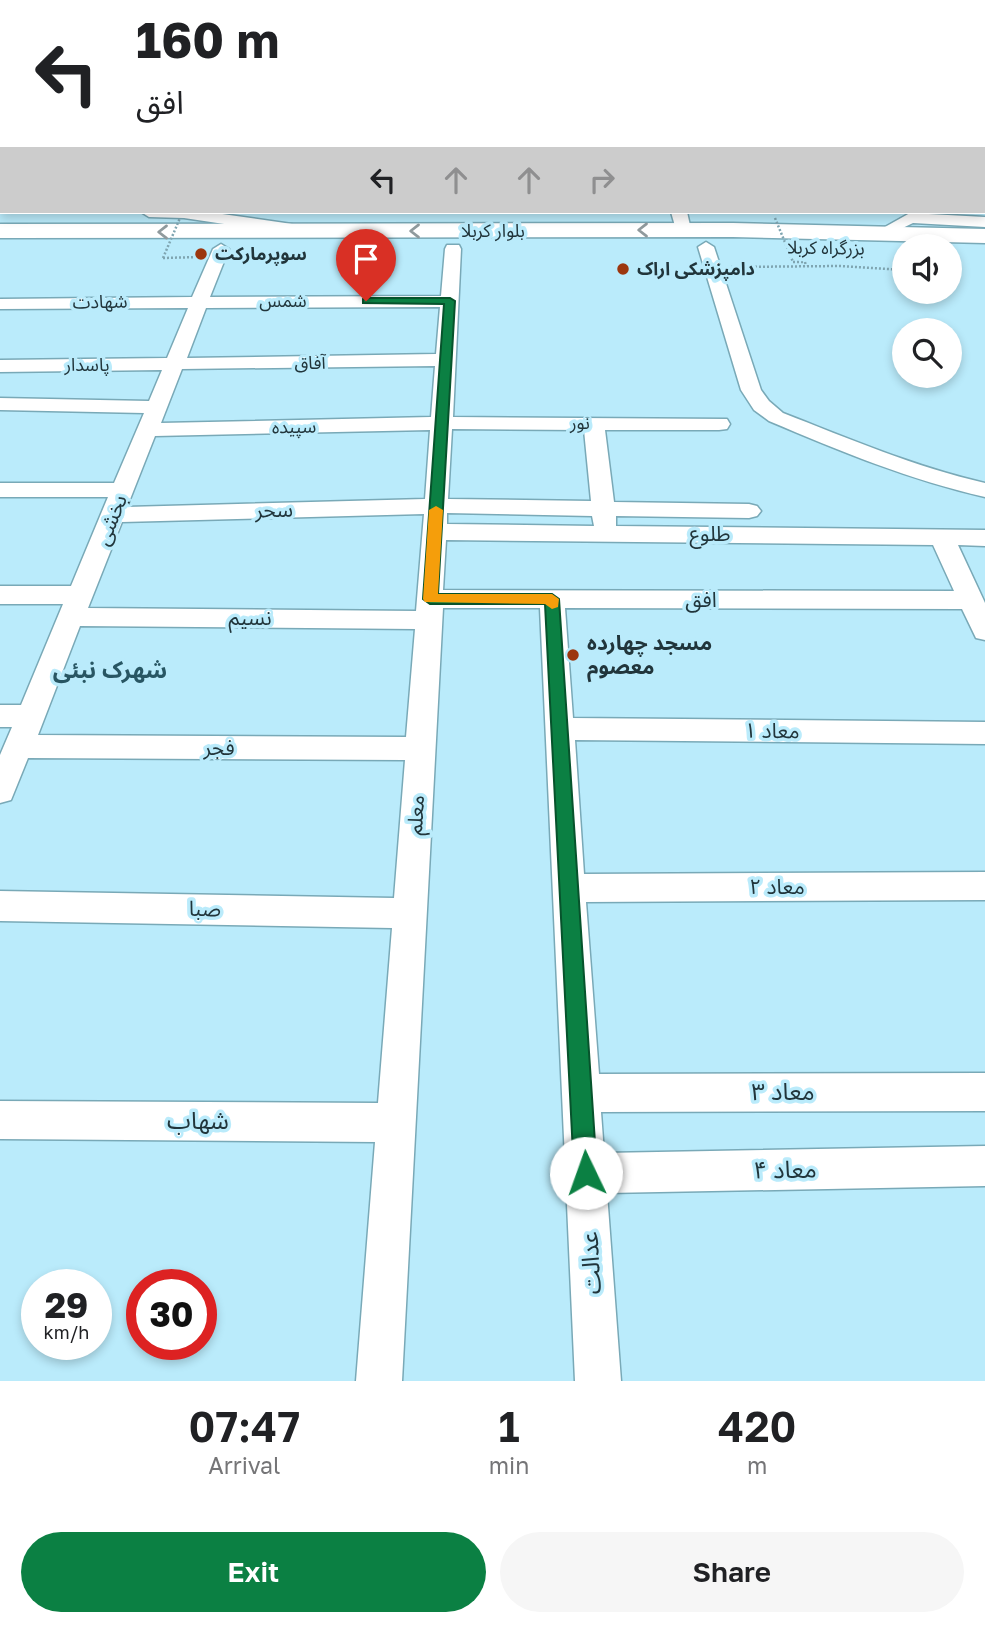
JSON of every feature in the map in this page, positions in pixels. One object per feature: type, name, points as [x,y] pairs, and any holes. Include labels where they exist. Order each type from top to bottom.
[{"type":"highway","name":"بلوار کربلا","points":[[0,231],[309,232],[681,221],[985,236]]},
{"type":"highway","name":"بلوار کربلا","points":[[0,251],[706,247]]},
{"type":"highway","name":"بزرگراه کربلا","points":[[706,247],[892,250]]},
{"type":"highway","points":[[962,253],[985,254]]},
{"type":"street","points":[[191,214],[309,232]]},
{"type":"street","points":[[884,232],[910,218],[985,222]]},
{"type":"street","points":[[706,247],[751,390],[765,410],[776,417],[900,466],[985,490]]},
{"type":"street","name":"بخشی","points":[[0,791],[221,249]]},
{"type":"street","name":"معلم","points":[[379,1381],[453,249]]},
{"type":"street","name":"شمس","points":[[200,301],[450,301]]},
{"type":"street","name":"شهادت","points":[[0,304],[200,301]]},
{"type":"street","name":"آفاق","points":[[174,365],[446,360]]},
{"type":"street","name":"پاسدار","points":[[0,366],[174,365]]},
{"type":"street","points":[[0,404],[157,407]]},
{"type":"street","name":"نور","points":[[442,423],[719,424]]},
{"type":"street","name":"سپیده","points":[[147,430],[442,423]]},
{"type":"street","points":[[594,424],[606,533]]},
{"type":"street","points":[[0,490],[123,490]]},
{"type":"street","points":[[435,519],[604,509],[749,511]]},
{"type":"street","name":"سحر","points":[[113,515],[435,519]]},
{"type":"street","name":"طلوع","points":[[435,519],[606,533],[985,538]]},
{"type":"street","points":[[941,536],[985,631]]},
{"type":"street","name":"نسیم","points":[[0,595],[75,606],[429,609]]},
{"type":"street","name":"افق","points":[[429,609],[552,599],[971,600]]},
{"type":"street","name":"عدالت","points":[[552,599],[598,1381]]},
{"type":"street","points":[[0,716],[31,716]]},
{"type":"street","name":"معاد ۱","points":[[560,729],[985,733]]},
{"type":"street","name":"فجر","points":[[18,746],[420,749]]},
{"type":"street","name":"معاد ۲","points":[[569,888],[985,886]]},
{"type":"street","name":"صبا","points":[[0,906],[410,912]]},
{"type":"street","name":"معاد ۳","points":[[581,1093],[985,1092]]},
{"type":"street","name":"شهاب","points":[[0,1120],[396,1123]]},
{"type":"street","name":"معاد ۴","points":[[586,1173],[985,1166]]},
{"type":"path","points":[[172,258],[163,258],[180,218]]},
{"type":"path","points":[[775,218],[793,262],[805,262],[806,266]]},
{"type":"path","points":[[729,267],[806,266],[892,269]]},
{"type":"slow traffic","points":[[436,510],[430,599],[552,599],[552,604]]},
{"type":"place","name":"سوپرمارکت","points":[[201,254]]},
{"type":"place","name":"دامپزشکی اراک","points":[[623,269]]},
{"type":"place","name":"مسجد چهارده معصوم","points":[[573,655]]},
{"type":"district","name":"شهرک نبئی","points":[[110,670]]},
{"type":"route","points":[[366,301],[450,301],[430,599],[552,599],[586,1173]]}]
